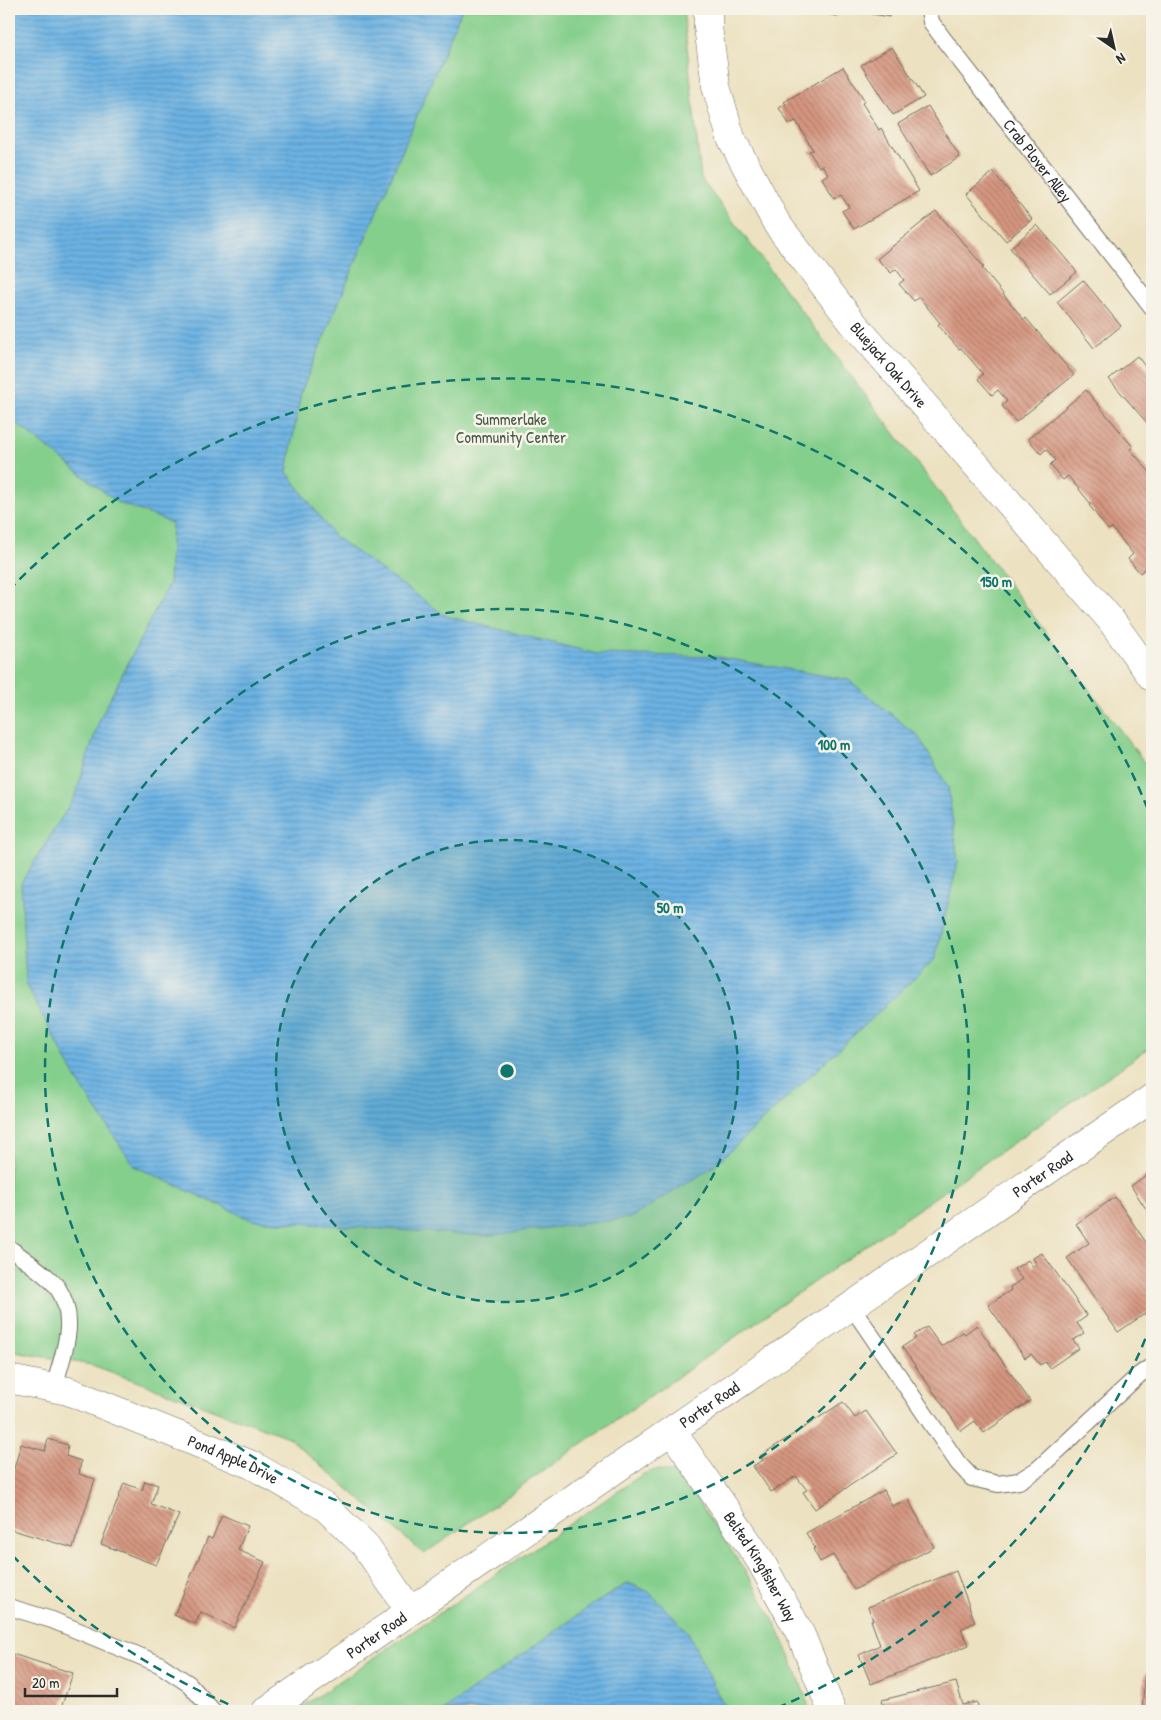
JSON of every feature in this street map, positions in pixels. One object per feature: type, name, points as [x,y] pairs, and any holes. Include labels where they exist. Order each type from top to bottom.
[{"type":"street","name":"Bluejack Oak Drive","points":[[708,9],[708,27],[716,86],[731,138],[777,224],[852,324],[1110,618],[1152,677]]},
{"type":"street","name":"Porter Road","points":[[266,1711],[1152,1098]]},
{"type":"street","name":"Pond Apple Drive","points":[[9,1379],[68,1390],[252,1465],[325,1507],[364,1544],[410,1611]]},
{"type":"street","name":"Belted Kingfisher Way","points":[[672,1431],[760,1560],[801,1635],[832,1711]]},
{"type":"lane","name":"Crab Plover Alley","points":[[929,9],[931,22],[945,42],[1152,307]]},
{"type":"lane","points":[[9,1248],[56,1286],[67,1310],[69,1330],[54,1387]]},
{"type":"lane","points":[[852,1307],[958,1464],[972,1478],[998,1484],[1018,1481],[1038,1469],[1139,1375],[1152,1366]]},
{"type":"lane","points":[[9,1607],[52,1620],[159,1664],[189,1684],[213,1711]]},
{"type":"green space","name":"Summerlake Community Center","points":[[9,9],[683,9],[701,179],[1152,772],[1152,1046],[424,1554],[288,1437],[92,1365],[9,1351]]},
{"type":"green space","points":[[656,1470],[674,1474],[688,1486],[742,1567],[768,1610],[784,1643],[810,1711],[296,1711],[643,1474]]},
{"type":"water","points":[[9,9],[462,9],[301,392],[287,472],[334,536],[446,616],[597,654],[718,657],[849,680],[918,736],[948,787],[958,862],[935,959],[713,1167],[631,1218],[484,1236],[252,1220],[134,1166],[78,1082],[26,985],[21,883],[75,796],[100,718],[169,583],[172,523],[117,502],[9,418]]},
{"type":"water","points":[[628,1583],[649,1592],[688,1632],[726,1711],[443,1711],[589,1607]]},
{"type":"building","points":[[796,9],[838,9],[837,16]]},
{"type":"building","points":[[856,9],[890,9],[889,17],[856,11]]},
{"type":"building","points":[[892,47],[924,97],[893,115],[861,65]]},
{"type":"building","points":[[843,67],[865,101],[862,103],[879,130],[881,128],[919,191],[854,229],[842,211],[849,207],[841,195],[834,198],[822,178],[828,174],[822,165],[819,167],[809,151],[813,150],[796,121],[789,124],[779,108],[786,104],[784,102]]},
{"type":"building","points":[[928,106],[960,157],[930,176],[898,124]]},
{"type":"building","points":[[993,172],[1032,219],[1006,241],[966,194]]},
{"type":"building","points":[[936,211],[984,267],[982,268],[1024,320],[1026,318],[1074,375],[1016,422],[1002,406],[1007,401],[998,390],[992,395],[978,379],[983,374],[938,325],[940,323],[919,297],[914,301],[899,284],[904,280],[896,269],[891,273],[877,259]]},
{"type":"building","points":[[1037,225],[1077,272],[1050,294],[1010,248]]},
{"type":"building","points":[[1083,280],[1121,326],[1094,348],[1057,302]]},
{"type":"building","points":[[1137,356],[1152,375],[1152,421],[1148,424],[1109,379]]},
{"type":"building","points":[[1086,390],[1133,447],[1130,449],[1152,475],[1152,576],[1146,568],[1140,573],[1128,559],[1133,554],[1112,528],[1108,530],[1089,505],[1091,504],[1068,476],[1063,480],[1050,465],[1055,460],[1046,449],[1041,454],[1028,439]]},
{"type":"building","points":[[1152,1171],[1152,1218],[1131,1186]]},
{"type":"building","points":[[1115,1197],[1152,1251],[1152,1309],[1118,1332],[1067,1258],[1089,1243],[1076,1224]]},
{"type":"building","points":[[1042,1253],[1087,1316],[1077,1323],[1084,1333],[1073,1340],[1079,1348],[1050,1368],[1045,1362],[1040,1365],[1031,1354],[1025,1358],[988,1305],[1011,1290],[1010,1287],[1022,1279],[1014,1269],[1028,1260],[1033,1267],[1037,1264],[1033,1258]]},
{"type":"building","points":[[977,1325],[1030,1401],[984,1433],[975,1421],[961,1431],[902,1347],[916,1338],[914,1335],[927,1327],[941,1346],[963,1332],[965,1334]]},
{"type":"building","points":[[843,1402],[855,1418],[866,1411],[897,1454],[815,1509],[803,1492],[807,1490],[796,1476],[771,1492],[753,1466],[763,1460],[760,1456]]},
{"type":"building","points":[[48,1439],[68,1445],[66,1456],[81,1461],[79,1474],[95,1479],[73,1548],[9,1529],[9,1486],[21,1444],[45,1451]]},
{"type":"building","points":[[145,1481],[158,1485],[151,1504],[179,1515],[156,1565],[101,1544],[124,1483],[142,1490]]},
{"type":"building","points":[[884,1490],[892,1506],[908,1499],[934,1547],[854,1590],[833,1555],[820,1562],[813,1549],[815,1548],[806,1533]]},
{"type":"building","points":[[222,1515],[248,1526],[238,1550],[265,1562],[234,1628],[201,1612],[195,1624],[174,1615],[208,1537],[212,1539]]},
{"type":"building","points":[[956,1571],[975,1622],[961,1629],[969,1645],[871,1684],[859,1655],[880,1645],[868,1607]]},
{"type":"building","points":[[9,1653],[73,1673],[60,1711],[9,1711]]},
{"type":"building","points":[[1145,1673],[1152,1673],[1152,1711],[1142,1711]]},
{"type":"building","points":[[956,1682],[963,1705],[977,1702],[979,1711],[885,1711],[882,1700]]}]
